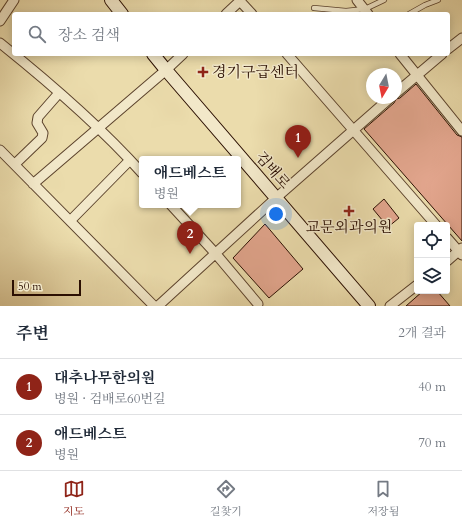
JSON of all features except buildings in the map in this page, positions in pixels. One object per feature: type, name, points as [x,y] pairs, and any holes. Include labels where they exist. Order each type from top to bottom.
[{"type":"street","points":[[0,21],[14,0]]},
{"type":"street","points":[[111,0],[120,12]]},
{"type":"street","points":[[228,12],[240,0],[250,12]]},
{"type":"street","points":[[357,0],[366,12]]},
{"type":"street","points":[[450,47],[462,38]]},
{"type":"street","points":[[0,43],[12,53]]},
{"type":"street","points":[[16,56],[47,81],[98,128],[139,170]]},
{"type":"street","name":"검배로","points":[[155,56],[240,156]]},
{"type":"street","points":[[33,184],[181,56]]},
{"type":"street","points":[[289,56],[433,222]]},
{"type":"street","points":[[402,56],[462,132]]},
{"type":"street","points":[[402,88],[440,56]]},
{"type":"street","points":[[15,164],[42,138],[43,133],[37,123],[38,117],[59,93]]},
{"type":"street","points":[[158,306],[276,198],[383,104]]},
{"type":"street","points":[[0,150],[154,306]]},
{"type":"street","name":"검배로","points":[[241,157],[368,306]]},
{"type":"street","points":[[70,221],[130,160]]},
{"type":"street","points":[[174,208],[216,254],[258,304]]},
{"type":"street","points":[[450,241],[461,252],[450,259]]},
{"type":"street","points":[[390,306],[414,287]]},
{"type":"lane","points":[[314,8],[366,12],[384,0]]},
{"type":"lane","points":[[413,12],[438,0]]},
{"type":"place","name":"경기구급센터","points":[[203,72]]},
{"type":"place","name":"대추나무한의원","points":[[298,158]]},
{"type":"place","name":"교문외과의원","points":[[349,211]]},
{"type":"place","name":"애드베스트","points":[[190,254]]}]
